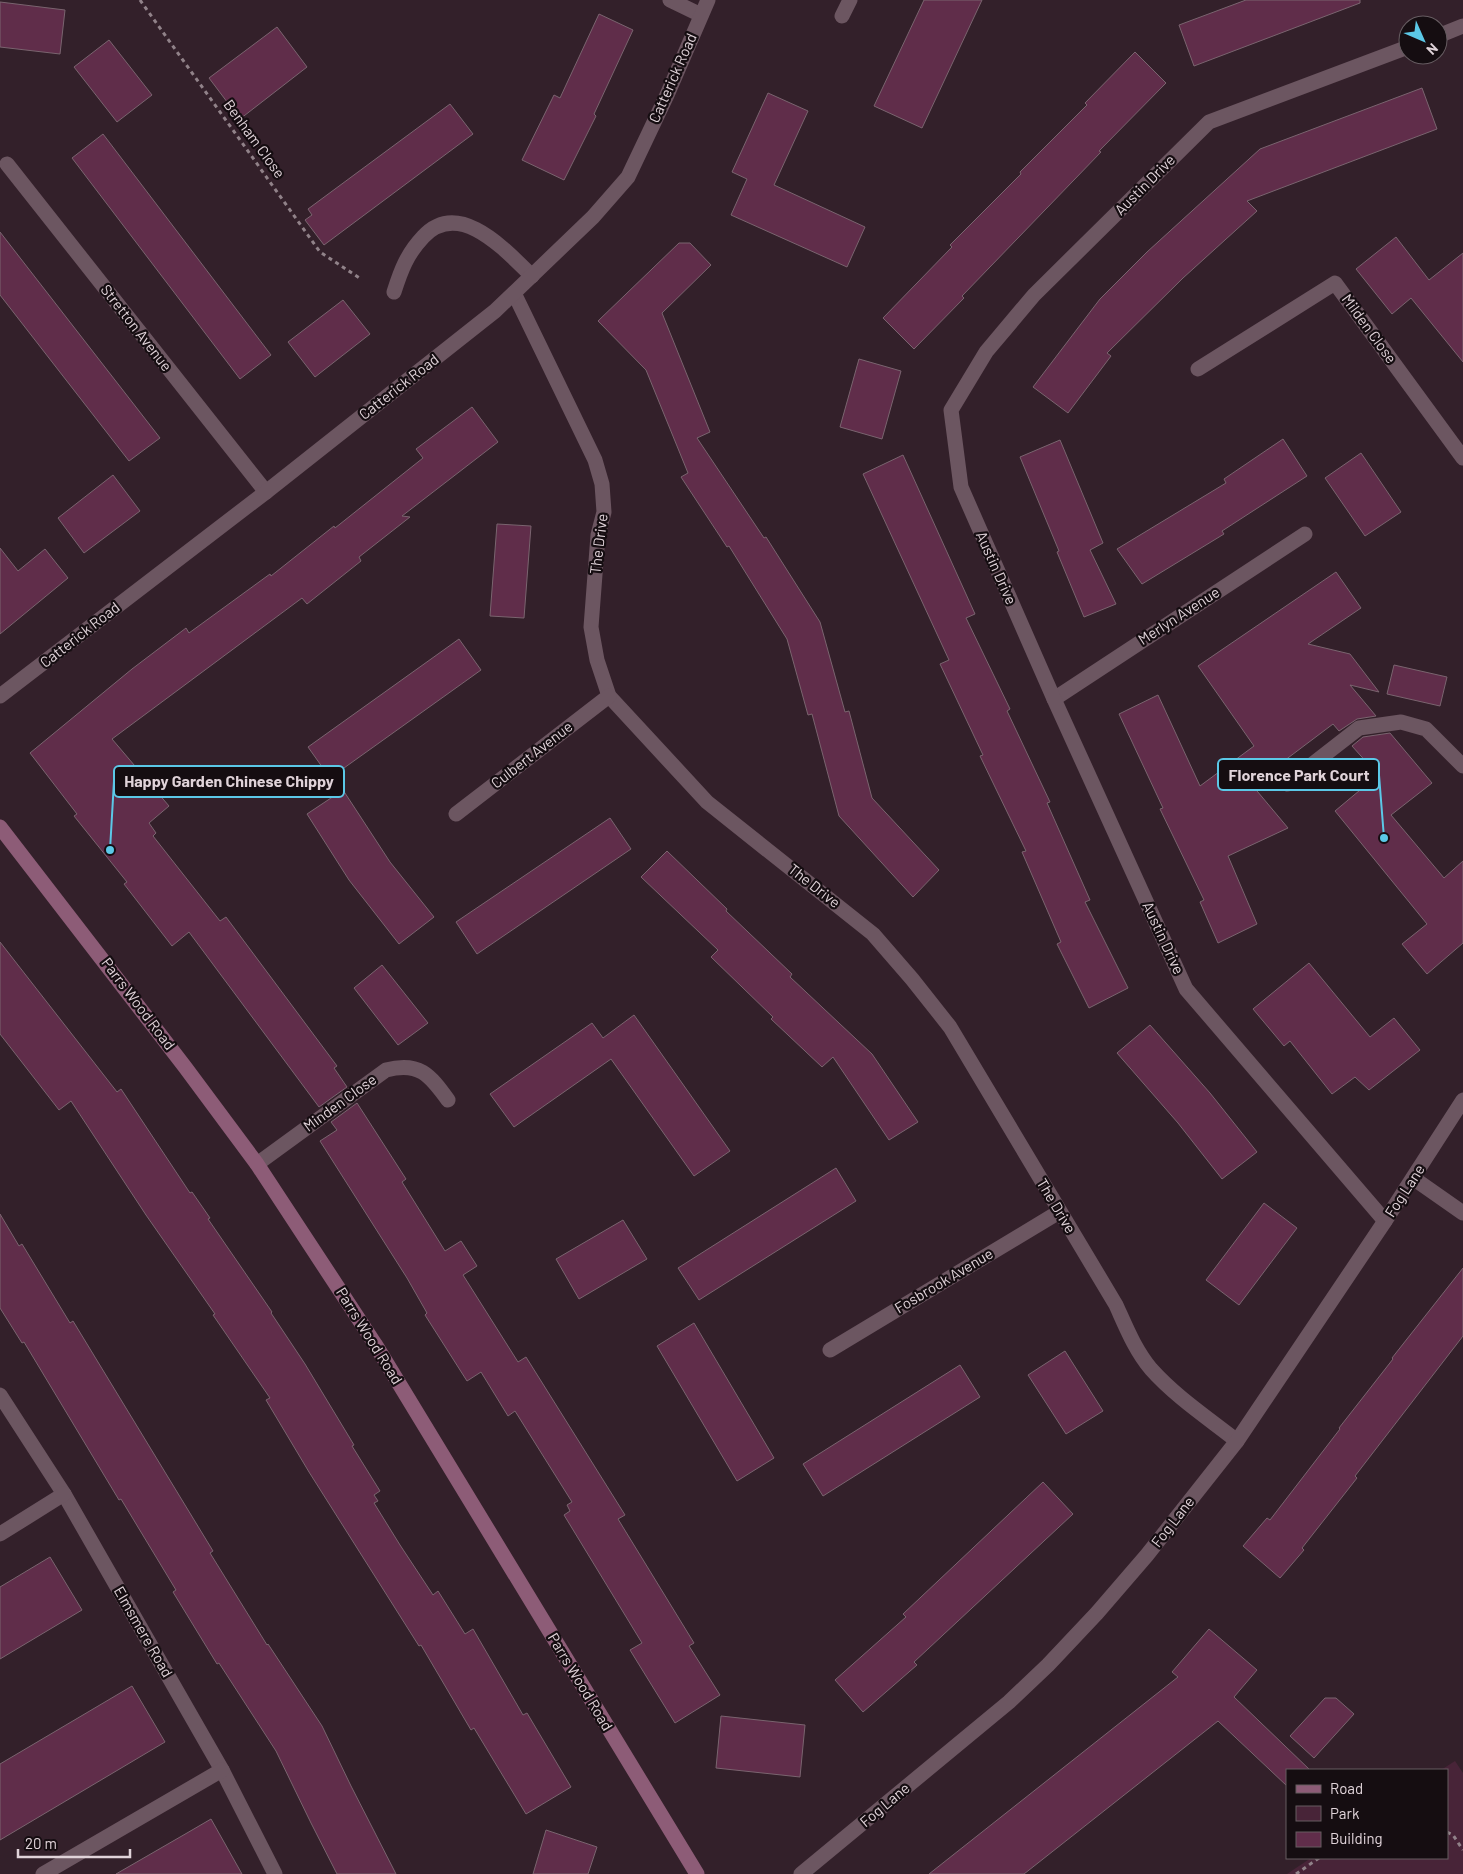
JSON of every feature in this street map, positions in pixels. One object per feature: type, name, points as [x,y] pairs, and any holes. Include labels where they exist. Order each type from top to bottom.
[{"type":"street","points":[[670,0],[701,15]]},
{"type":"street","name":"Catterick Road","points":[[0,696],[266,492],[495,311],[593,217],[628,177],[667,95],[708,0]]},
{"type":"street","points":[[842,16],[850,0]]},
{"type":"street","points":[[1448,32],[1463,26]]},
{"type":"street","name":"Austin Drive","points":[[1386,1221],[1186,989],[1054,699],[961,487],[951,410],[986,352],[1034,296],[1209,122],[1398,51]]},
{"type":"street","name":"Stretton Avenue","points":[[7,164],[266,492]]},
{"type":"street","points":[[394,292],[404,262],[429,230],[444,223],[459,223],[474,228],[504,249],[532,276]]},
{"type":"street","name":"Milden Close","points":[[1198,369],[1335,283],[1463,458]]},
{"type":"street","name":"The Drive","points":[[514,293],[595,460],[602,484],[604,512],[598,535],[591,627],[597,660],[609,696],[707,802],[873,934],[950,1027],[1116,1305],[1132,1340],[1150,1368],[1176,1393],[1237,1441]]},
{"type":"street","name":"Merlyn Avenue","points":[[1054,699],[1305,534]]},
{"type":"street","name":"Culbert Avenue","points":[[456,814],[609,696]]},
{"type":"street","points":[[1287,784],[1359,728],[1401,722],[1426,729],[1463,766]]},
{"type":"street","name":"Parrs Wood Road","points":[[0,827],[174,1051],[257,1164],[375,1344],[697,1874]]},
{"type":"street","name":"Minden Close","points":[[257,1164],[386,1070],[401,1066],[423,1071],[433,1079],[448,1100]]},
{"type":"street","name":"Fog Lane","points":[[801,1874],[1009,1702],[1048,1665],[1097,1613],[1147,1555],[1237,1441],[1386,1221],[1463,1100]]},
{"type":"street","points":[[1413,1178],[1463,1213]]},
{"type":"street","name":"Fosbrook Avenue","points":[[830,1350],[1059,1212]]},
{"type":"street","name":"Elmsmere Road","points":[[0,1395],[64,1494],[222,1770],[275,1874]]},
{"type":"street","points":[[0,1534],[64,1494]]},
{"type":"street","points":[[43,1874],[222,1770]]},
{"type":"path","name":"Benham Close","points":[[140,0],[320,252],[361,279]]},
{"type":"path","points":[[1448,1832],[1453,1835],[1463,1850]]},
{"type":"path","points":[[1296,1874],[1318,1859]]},
{"type":"green space","points":[[1455,1761],[1463,1773],[1463,1874],[1287,1874],[1310,1859],[1448,1859],[1448,1769],[1443,1769]]},
{"type":"building","points":[[924,0],[982,0],[922,128],[874,106]]},
{"type":"building","points":[[1246,0],[1360,0],[1360,3],[1194,66],[1179,25]]},
{"type":"building","points":[[0,2],[65,10],[60,54],[0,47]]},
{"type":"building","points":[[599,14],[633,30],[594,114],[596,116],[564,180],[522,160],[554,95],[560,98]]},
{"type":"building","points":[[277,27],[307,67],[240,119],[209,78]]},
{"type":"building","points":[[109,40],[152,95],[117,122],[74,67]]},
{"type":"building","points":[[1135,52],[1166,83],[1099,151],[1101,152],[962,296],[964,298],[914,349],[883,318],[952,247],[950,245],[1087,105],[1085,103]]},
{"type":"building","points":[[1422,88],[1437,129],[1247,201],[1257,211],[1183,278],[1107,353],[1111,356],[1068,413],[1033,387],[1100,299],[1147,252],[1260,149]]},
{"type":"building","points":[[768,93],[808,111],[774,185],[865,227],[847,267],[731,215],[747,179],[732,172]]},
{"type":"building","points":[[450,104],[473,134],[324,245],[305,220],[312,215],[308,209]]},
{"type":"building","points":[[103,134],[271,355],[240,379],[72,158]]},
{"type":"building","points":[[0,232],[160,438],[129,461],[0,295]]},
{"type":"building","points":[[1396,237],[1429,280],[1463,253],[1463,362],[1411,298],[1392,314],[1356,269]]},
{"type":"building","points":[[679,243],[690,243],[711,265],[662,313],[710,432],[697,438],[764,538],[766,537],[820,622],[845,712],[849,711],[872,798],[939,870],[913,897],[839,816],[812,714],[808,715],[787,639],[729,546],[727,547],[681,477],[688,473],[646,370],[598,321]]},
{"type":"building","points":[[343,300],[370,334],[315,377],[288,342]]},
{"type":"building","points":[[859,359],[901,371],[882,439],[840,427]]},
{"type":"building","points":[[472,407],[498,442],[402,516],[410,517],[359,557],[361,561],[307,604],[302,598],[112,739],[169,806],[149,823],[156,833],[153,836],[220,921],[226,917],[337,1066],[334,1068],[347,1087],[319,1107],[189,932],[172,946],[124,884],[127,882],[74,816],[77,814],[30,753],[132,669],[186,628],[189,633],[270,574],[271,576],[334,526],[335,528],[423,458],[416,449]]},
{"type":"building","points":[[1283,439],[1307,476],[1222,531],[1224,534],[1142,584],[1117,549],[1226,483],[1224,479]]},
{"type":"building","points":[[1060,440],[1103,543],[1090,550],[1116,604],[1084,617],[1020,457]]},
{"type":"building","points":[[1361,453],[1401,512],[1365,536],[1325,478]]},
{"type":"building","points":[[903,455],[975,614],[966,618],[1010,709],[1007,711],[1050,802],[1047,803],[1090,900],[1085,902],[1128,988],[1089,1008],[1057,944],[1061,942],[1022,852],[1026,851],[980,756],[983,755],[940,664],[949,660],[863,474]]},
{"type":"building","points":[[113,475],[140,511],[84,553],[58,518]]},
{"type":"building","points":[[497,524],[531,526],[524,618],[490,616]]},
{"type":"building","points":[[0,548],[18,571],[45,549],[68,578],[0,634]]},
{"type":"building","points":[[1336,572],[1361,608],[1308,644],[1350,654],[1379,692],[1350,685],[1376,716],[1357,719],[1339,731],[1333,724],[1252,785],[1288,828],[1228,856],[1257,924],[1218,943],[1200,902],[1204,900],[1160,809],[1163,808],[1119,714],[1158,695],[1200,786],[1254,746],[1198,666]]},
{"type":"building","points":[[459,639],[481,670],[330,778],[308,747]]},
{"type":"building","points":[[1394,665],[1447,677],[1440,706],[1387,694]]},
{"type":"building","points":[[1390,733],[1432,783],[1391,815],[1444,878],[1463,861],[1463,943],[1427,974],[1402,944],[1427,924],[1335,811],[1378,775],[1352,746],[1363,737]]},
{"type":"building","points":[[343,790],[390,862],[434,917],[399,944],[349,880],[307,814]]},
{"type":"building","points":[[610,818],[631,849],[477,954],[456,922]]},
{"type":"building","points":[[667,851],[792,974],[790,977],[872,1054],[918,1122],[889,1140],[833,1057],[822,1067],[771,1019],[773,1017],[711,957],[718,950],[641,877]]},
{"type":"building","points":[[0,942],[117,1092],[121,1089],[190,1193],[192,1192],[210,1218],[208,1219],[272,1312],[354,1445],[352,1446],[380,1491],[374,1495],[378,1501],[374,1503],[400,1545],[433,1595],[438,1591],[465,1634],[473,1629],[523,1715],[527,1713],[571,1787],[526,1814],[474,1728],[471,1730],[421,1645],[419,1646],[309,1472],[266,1400],[270,1398],[213,1315],[215,1314],[146,1215],[71,1101],[59,1110],[0,1034]]},
{"type":"building","points":[[1309,963],[1370,1037],[1394,1018],[1420,1050],[1369,1090],[1355,1077],[1332,1094],[1290,1041],[1284,1046],[1253,1009]]},
{"type":"building","points":[[382,965],[428,1023],[398,1045],[354,988]]},
{"type":"building","points":[[634,1015],[730,1151],[694,1176],[611,1059],[514,1127],[490,1094],[592,1023],[603,1038]]},
{"type":"building","points":[[1150,1025],[1210,1093],[1257,1152],[1222,1179],[1178,1123],[1117,1053]]},
{"type":"building","points":[[357,1103],[406,1179],[402,1182],[445,1251],[461,1241],[477,1266],[463,1275],[518,1362],[526,1357],[625,1515],[618,1519],[694,1643],[689,1646],[720,1695],[675,1723],[630,1650],[642,1643],[564,1515],[570,1511],[567,1505],[572,1502],[515,1411],[508,1416],[481,1372],[467,1381],[425,1315],[427,1313],[407,1278],[320,1141],[337,1130],[331,1122]]},
{"type":"building","points":[[836,1168],[856,1201],[699,1300],[678,1268]]},
{"type":"building","points":[[1264,1203],[1297,1228],[1239,1305],[1206,1280]]},
{"type":"building","points":[[0,1214],[19,1246],[22,1244],[70,1323],[73,1321],[213,1551],[210,1553],[267,1645],[322,1726],[396,1874],[337,1874],[276,1751],[219,1663],[217,1664],[173,1592],[176,1590],[121,1499],[119,1500],[24,1342],[22,1343],[0,1308]]},
{"type":"building","points":[[623,1220],[647,1259],[579,1299],[556,1259]]},
{"type":"building","points":[[1463,1268],[1463,1336],[1355,1476],[1357,1478],[1302,1548],[1304,1550],[1280,1578],[1243,1546],[1267,1518],[1270,1520],[1392,1358]]},
{"type":"building","points":[[694,1323],[774,1458],[737,1481],[657,1346]]},
{"type":"building","points":[[1065,1351],[1103,1411],[1066,1434],[1028,1375]]},
{"type":"building","points":[[960,1365],[980,1397],[823,1496],[803,1464]]},
{"type":"building","points":[[1043,1482],[1073,1514],[914,1662],[917,1665],[863,1712],[835,1680],[906,1617],[903,1614]]},
{"type":"building","points":[[50,1557],[82,1610],[0,1659],[0,1587]]},
{"type":"building","points":[[1209,1629],[1257,1670],[1234,1697],[1309,1769],[1286,1769],[1286,1785],[1218,1721],[1024,1874],[929,1874],[1178,1677],[1172,1672]]},
{"type":"building","points":[[132,1686],[165,1742],[0,1840],[0,1764]]},
{"type":"building","points":[[1325,1698],[1336,1698],[1354,1714],[1314,1758],[1290,1736]]},
{"type":"building","points":[[721,1716],[805,1725],[800,1777],[716,1768]]},
{"type":"building","points":[[211,1819],[242,1874],[116,1874],[187,1833]]},
{"type":"building","points":[[546,1830],[597,1847],[588,1874],[533,1874]]},
{"type":"place","name":"Florence Park Court","points":[[1384,838]]},
{"type":"place","name":"Happy Garden Chinese Chippy","points":[[110,850]]}]
